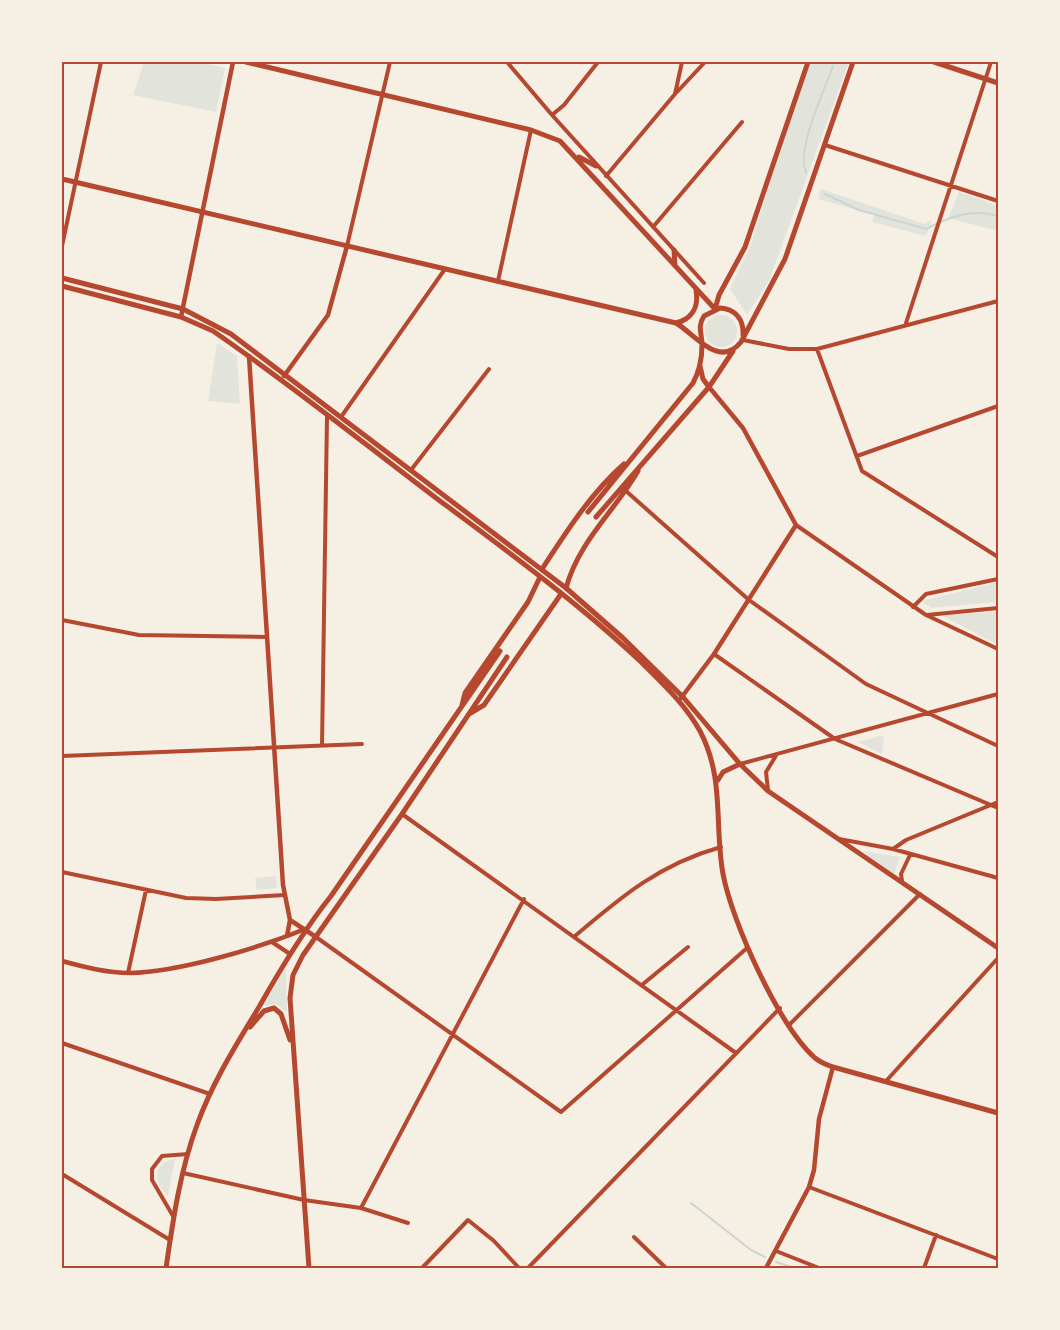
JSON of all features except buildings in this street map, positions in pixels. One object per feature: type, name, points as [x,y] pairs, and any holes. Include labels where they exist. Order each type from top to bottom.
[{"type":"main road","points":[[246,62],[531,130],[560,141],[715,309]]},
{"type":"main road","points":[[715,309],[719,296],[746,247],[808,62]]},
{"type":"main road","points":[[596,517],[709,387],[742,339],[785,259],[853,62]]},
{"type":"main road","points":[[934,62],[999,83]]},
{"type":"main road","points":[[574,154],[596,166]]},
{"type":"main road","points":[[62,179],[676,323],[710,350],[719,353],[734,349]]},
{"type":"main road","points":[[674,250],[675,266]]},
{"type":"main road","points":[[62,278],[183,309],[217,324],[566,588],[623,638],[768,791],[999,948]]},
{"type":"main road","points":[[62,286],[181,317],[213,331],[540,577],[616,639],[681,699],[703,738],[718,781],[721,847],[728,897],[747,948],[789,1025],[815,1058],[833,1067],[887,1080],[999,1113]]},
{"type":"main road","points":[[676,323],[688,318],[694,310],[697,301],[696,291]]},
{"type":"main road","points":[[707,301],[719,296]]},
{"type":"main road","points":[[588,512],[693,383],[702,343],[699,325],[704,316],[715,309],[729,309],[736,314],[743,326],[742,339]]},
{"type":"main road","points":[[699,362],[703,379],[709,387]]},
{"type":"main road","points":[[542,569],[566,531],[610,476],[637,453]]},
{"type":"main road","points":[[566,588],[572,567],[585,543],[626,491],[645,459]]},
{"type":"main road","points":[[461,710],[465,693],[528,603],[540,577]]},
{"type":"main road","points":[[468,714],[484,705],[561,594]]},
{"type":"main road","points":[[166,1269],[183,1173],[210,1094],[305,929],[331,896],[501,651]]},
{"type":"main road","points":[[309,1269],[292,1046],[291,983],[299,962],[507,657]]},
{"type":"main road","points":[[718,781],[723,772],[740,764]]},
{"type":"main road","points":[[241,1037],[264,1011],[274,1008],[281,1014],[292,1046]]},
{"type":"street","points":[[62,246],[101,62]]},
{"type":"street","points":[[181,317],[233,62]]},
{"type":"street","points":[[280,380],[328,315],[347,246],[390,62]]},
{"type":"street","points":[[507,62],[596,166],[704,283]]},
{"type":"street","points":[[552,116],[564,105],[598,62]]},
{"type":"street","points":[[675,94],[682,62]]},
{"type":"street","points":[[606,177],[675,94],[705,62]]},
{"type":"street","points":[[906,323],[991,62]]},
{"type":"street","points":[[653,227],[742,122]]},
{"type":"street","points":[[498,281],[531,130]]},
{"type":"street","points":[[825,145],[999,201]]},
{"type":"street","points":[[341,417],[445,269]]},
{"type":"street","points":[[742,339],[789,349],[817,349],[906,323],[999,301]]},
{"type":"street","points":[[249,347],[274,748],[285,895],[291,920],[287,936]]},
{"type":"street","points":[[817,349],[862,471],[999,557]]},
{"type":"street","points":[[411,470],[489,369]]},
{"type":"street","points":[[709,387],[743,428],[796,525],[926,615],[999,649]]},
{"type":"street","points":[[857,456],[999,406]]},
{"type":"street","points":[[322,746],[327,416]]},
{"type":"street","points":[[626,491],[749,600],[866,684],[926,714],[999,746]]},
{"type":"street","points":[[681,699],[714,654],[796,525]]},
{"type":"street","points":[[913,607],[926,594],[999,579]]},
{"type":"street","points":[[926,615],[999,608]]},
{"type":"street","points":[[62,620],[140,635],[267,638]]},
{"type":"street","points":[[714,654],[835,739],[989,806],[999,808]]},
{"type":"street","points":[[740,764],[999,694]]},
{"type":"street","points":[[62,756],[362,744]]},
{"type":"street","points":[[768,791],[766,772],[777,754]]},
{"type":"street","points":[[893,849],[906,840],[999,802]]},
{"type":"street","points":[[402,814],[524,899],[736,1053]]},
{"type":"street","points":[[835,838],[893,849],[999,878]]},
{"type":"street","points":[[575,936],[648,878],[688,856],[721,847]]},
{"type":"street","points":[[902,882],[901,874],[910,855]]},
{"type":"street","points":[[62,872],[200,899],[285,895]]},
{"type":"street","points":[[128,973],[146,890]]},
{"type":"street","points":[[789,1025],[920,894]]},
{"type":"street","points":[[361,1208],[524,899]]},
{"type":"street","points":[[291,920],[561,1112],[747,948]]},
{"type":"street","points":[[62,961],[128,973],[162,969],[272,942],[305,929]]},
{"type":"street","points":[[272,942],[290,954]]},
{"type":"street","points":[[642,984],[688,947]]},
{"type":"street","points":[[887,1080],[999,958]]},
{"type":"street","points":[[528,1269],[780,1008]]},
{"type":"street","points":[[62,1043],[210,1094]]},
{"type":"street","points":[[768,1268],[809,1187],[814,1170],[819,1119],[833,1067]]},
{"type":"street","points":[[174,1218],[152,1180],[152,1169],[162,1156],[188,1154]]},
{"type":"street","points":[[183,1173],[304,1200],[361,1208],[408,1223]]},
{"type":"street","points":[[62,1174],[170,1240]]},
{"type":"street","points":[[809,1187],[999,1259]]},
{"type":"street","points":[[422,1269],[468,1220],[494,1241],[519,1269]]},
{"type":"street","points":[[924,1269],[936,1235]]},
{"type":"street","points":[[634,1237],[666,1269]]},
{"type":"street","points":[[776,1251],[819,1269]]},
{"type":"shaded area","points":[[144,62],[198,62],[225,68],[216,112],[133,95]]},
{"type":"shaded area","points":[[808,62],[849,62],[769,281],[747,315],[730,289],[749,250]]},
{"type":"shaded area","points":[[821,189],[925,224],[932,219],[926,236],[872,222],[874,215],[818,199]]},
{"type":"shaded area","points":[[959,192],[998,206],[998,231],[948,218]]},
{"type":"shaded area","points":[[721,315],[733,319],[737,331],[733,343],[721,347],[709,343],[705,331],[709,319]]},
{"type":"shaded area","points":[[217,343],[237,356],[240,404],[208,401]]},
{"type":"shaded area","points":[[998,582],[998,602],[931,608],[921,601]]},
{"type":"shaded area","points":[[997,611],[998,645],[943,616]]},
{"type":"shaded area","points":[[884,735],[882,754],[858,742]]},
{"type":"shaded area","points":[[863,851],[900,857],[894,875]]},
{"type":"shaded area","points":[[276,876],[277,888],[257,890],[255,878]]},
{"type":"shaded area","points":[[286,968],[287,1012],[276,1004],[262,1006]]},
{"type":"shaded area","points":[[175,1159],[168,1196],[160,1185],[157,1174],[162,1164]]},
{"type":"waterway","points":[[806,173],[804,162],[808,135],[833,66]]},
{"type":"waterway","points":[[825,194],[859,210],[926,229],[970,213],[998,216]]},
{"type":"waterway","points":[[691,1203],[751,1250],[765,1257]]},
{"type":"waterway","points":[[776,1262],[795,1268]]}]
